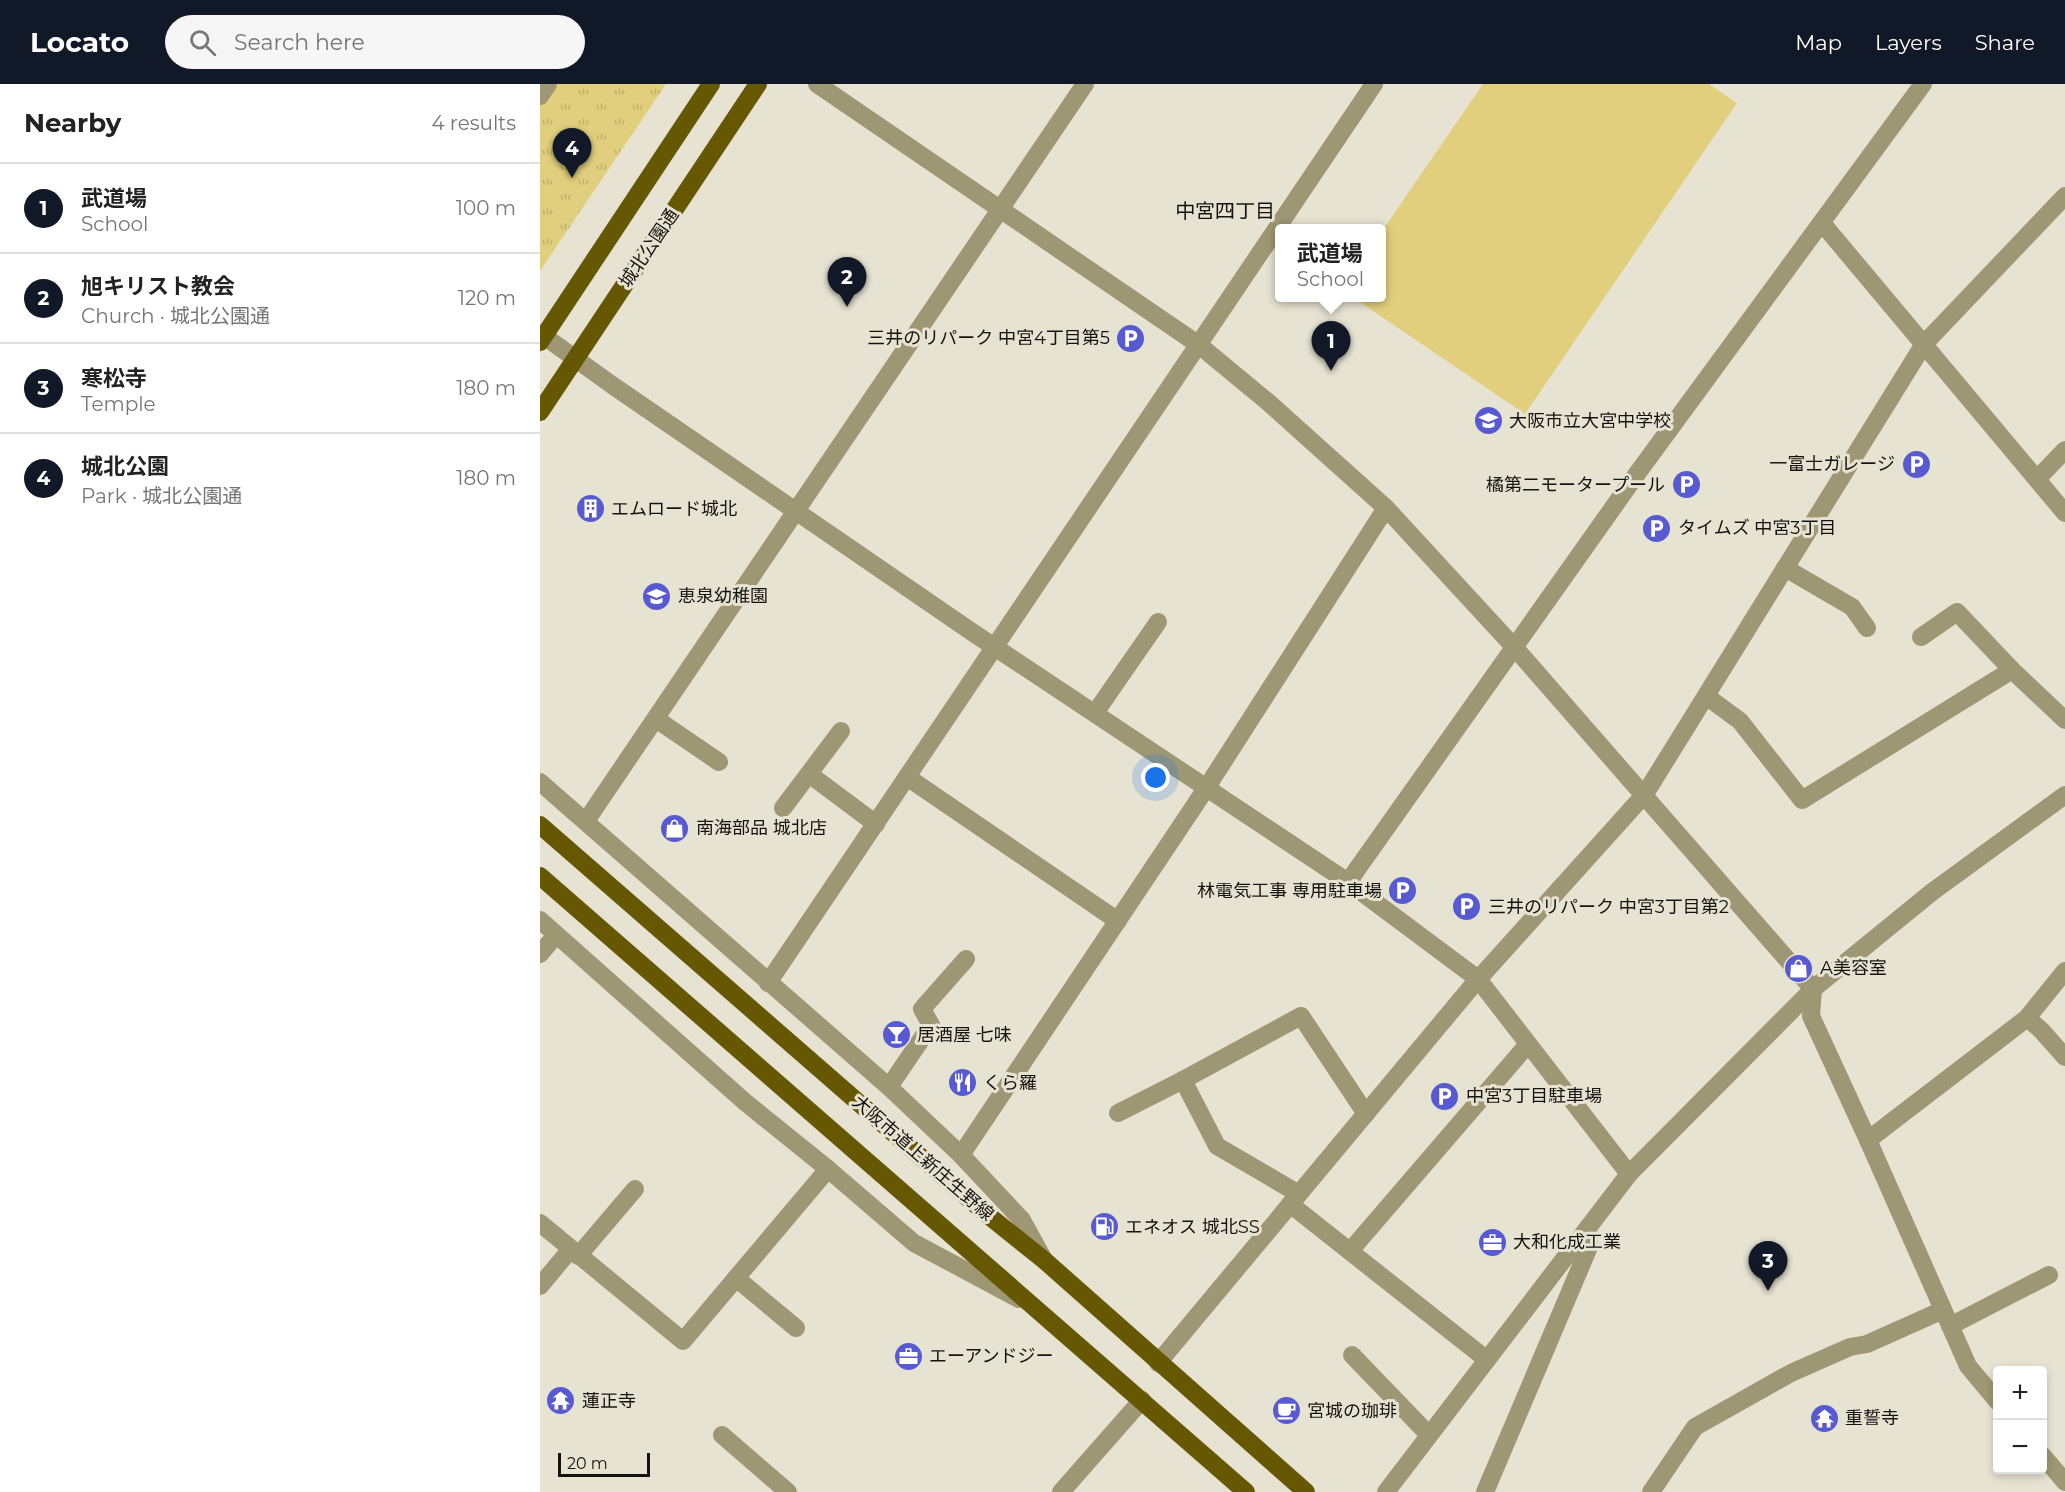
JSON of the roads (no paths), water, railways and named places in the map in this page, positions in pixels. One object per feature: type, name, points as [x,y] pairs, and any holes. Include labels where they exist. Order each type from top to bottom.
[{"type":"main road","points":[[542,339],[711,84]]},
{"type":"main road","name":"城北公園通","points":[[540,412],[758,84]]},
{"type":"main road","name":"大阪市道上新庄生野線","points":[[540,825],[926,1161],[1044,1260],[1306,1492]]},
{"type":"main road","points":[[540,876],[1246,1492]]},
{"type":"street","points":[[540,96],[548,84]]},
{"type":"street","points":[[817,84],[1199,345],[1268,402],[1386,508],[1515,648],[1645,794],[1813,989],[1811,1017],[1968,1366],[1993,1396]]},
{"type":"street","points":[[586,821],[1085,84]]},
{"type":"street","points":[[1280,224],[1374,84]]},
{"type":"street","points":[[1348,882],[1639,471],[1923,84]]},
{"type":"street","points":[[1158,1363],[1478,979],[1645,794],[1924,344],[2065,196]]},
{"type":"street","points":[[1821,223],[2065,513]]},
{"type":"street","points":[[768,983],[1275,232]]},
{"type":"street","points":[[542,339],[575,359],[995,646],[1348,882],[1478,979],[1629,1174]]},
{"type":"street","points":[[2037,479],[2065,450]]},
{"type":"street","points":[[961,1155],[1118,921],[1386,508]]},
{"type":"street","points":[[1785,568],[1852,607],[1867,628]]},
{"type":"street","points":[[1922,637],[1957,612],[2012,670],[2065,720]]},
{"type":"street","points":[[1095,713],[1158,622]]},
{"type":"street","points":[[1706,696],[1740,721],[1802,800],[2012,670]]},
{"type":"street","points":[[656,719],[718,762]]},
{"type":"street","points":[[783,808],[841,731]]},
{"type":"street","points":[[809,774],[876,824]]},
{"type":"street","points":[[907,777],[1118,921]]},
{"type":"street","points":[[540,782],[889,1087],[961,1155],[1022,1220],[1044,1260]]},
{"type":"street","points":[[1386,1492],[1629,1174],[1813,989],[1932,892],[2065,795]]},
{"type":"street","points":[[540,920],[745,1102],[914,1243],[1037,1308]]},
{"type":"street","points":[[540,954],[556,935]]},
{"type":"street","points":[[889,1087],[931,1025],[922,1009],[966,959]]},
{"type":"street","points":[[1868,1140],[2027,1018],[2065,971]]},
{"type":"street","points":[[1118,1113],[1301,1016],[1366,1114]]},
{"type":"street","points":[[2027,1018],[2041,1030],[2065,1058]]},
{"type":"street","points":[[1350,1251],[1528,1044]]},
{"type":"street","points":[[1183,1080],[1217,1146],[1295,1199],[1350,1251],[1486,1359]]},
{"type":"street","points":[[540,1223],[683,1341],[828,1169]]},
{"type":"street","points":[[540,1286],[635,1189]]},
{"type":"street","points":[[1485,1492],[1589,1247],[1588,1227]]},
{"type":"street","points":[[1651,1492],[1695,1427],[1791,1374],[1850,1347],[1867,1344],[1947,1318],[2049,1275]]},
{"type":"street","points":[[736,1278],[796,1328]]},
{"type":"street","points":[[1352,1355],[1429,1435]]},
{"type":"street","points":[[1061,1492],[1142,1400]]},
{"type":"street","points":[[722,1435],[788,1492]]},
{"type":"street","points":[[2052,1458],[2065,1482]]},
{"type":"place","name":"城北公園","points":[[572,178]]},
{"type":"place","name":"旭キリスト教会","points":[[847,307]]},
{"type":"place","name":"三井のリパーク 中宮4丁目第5","points":[[1131,338]]},
{"type":"place","name":"武道場","points":[[1331,371]]},
{"type":"place","name":"大阪市立大宮中学校","points":[[1488,421]]},
{"type":"place","name":"一富士ガレージ","points":[[1916,464]]},
{"type":"place","name":"橘第二モータープール","points":[[1686,485]]},
{"type":"place","name":"エムロード城北","points":[[590,509]]},
{"type":"place","name":"タイムズ 中宮3丁目","points":[[1657,528]]},
{"type":"place","name":"恵泉幼稚園","points":[[657,596]]},
{"type":"place","name":"南海部品 城北店","points":[[675,828]]},
{"type":"place","name":"林電気工事 専用駐車場","points":[[1403,891]]},
{"type":"place","name":"三井のリパーク 中宮3丁目第2","points":[[1467,907]]},
{"type":"place","name":"A美容室","points":[[1799,968]]},
{"type":"place","name":"居酒屋 七味","points":[[896,1035]]},
{"type":"place","name":"くら羅","points":[[962,1083]]},
{"type":"place","name":"中宮3丁目駐車場","points":[[1445,1096]]},
{"type":"place","name":"エネオス 城北SS","points":[[1104,1227]]},
{"type":"place","name":"大和化成工業","points":[[1492,1242]]},
{"type":"place","name":"寒松寺","points":[[1768,1291]]},
{"type":"place","name":"エーアンドジー","points":[[908,1356]]},
{"type":"place","name":"蓮正寺","points":[[561,1401]]},
{"type":"place","name":"宮城の珈琲","points":[[1286,1411]]},
{"type":"place","name":"重誓寺","points":[[1824,1418]]},
{"type":"district","name":"中宮四丁目","points":[[1225,211]]}]
